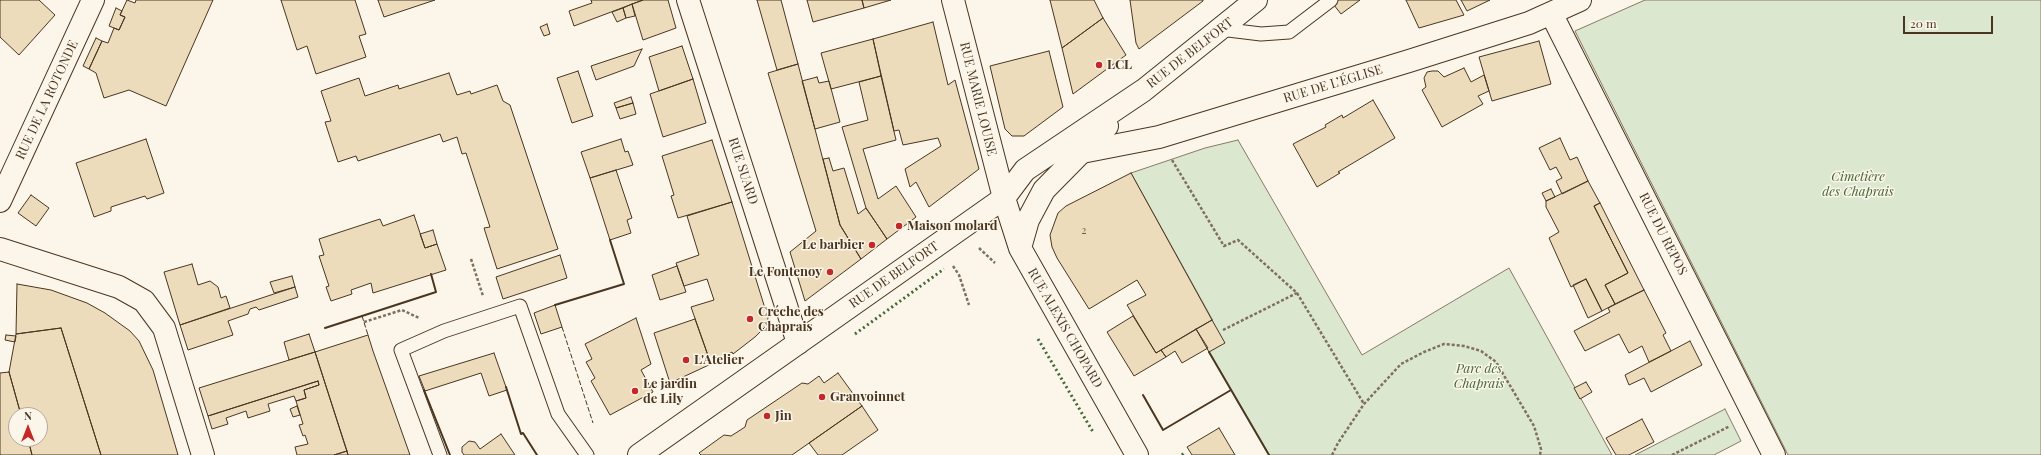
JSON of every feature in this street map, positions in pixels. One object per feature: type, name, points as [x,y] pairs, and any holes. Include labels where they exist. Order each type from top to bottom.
[{"type":"street","name":"RUE DE LA ROTONDE","points":[[0,201],[94,0]]},
{"type":"street","name":"RUE SUARD","points":[[688,0],[798,343]]},
{"type":"street","name":"RUE MARIE LOUISE","points":[[953,0],[1004,198]]},
{"type":"street","name":"RUE DE BELFORT","points":[[639,455],[1004,198],[1025,170],[1144,90],[1256,0]]},
{"type":"street","name":"RUE DE L’ÉGLISE","points":[[1082,152],[1159,137],[1432,54],[1529,23],[1580,0]]},
{"type":"street","name":"RUE DU REPOS","points":[[1551,13],[1774,455]]},
{"type":"street","name":"RUE DE BELFORT","points":[[1020,248],[1028,220],[1041,194],[1144,90]]},
{"type":"street","name":"RUE ALEXIS CHOPARD","points":[[1004,198],[1020,248],[1137,455]]},
{"type":"street","points":[[0,249],[119,287],[144,301],[164,328],[203,455]]},
{"type":"lane","points":[[1220,29],[1261,34],[1289,32],[1331,0]]},
{"type":"lane","points":[[440,455],[401,350],[444,331],[520,306],[558,414],[587,455]]},
{"type":"path","points":[[1169,154],[1224,246],[1238,240],[1297,293],[1364,404]]},
{"type":"path","points":[[472,259],[475,272]]},
{"type":"path","points":[[959,275],[968,305]]},
{"type":"path","points":[[1223,330],[1297,293]]},
{"type":"path","points":[[364,322],[402,310],[444,331]]},
{"type":"path","points":[[1332,455],[1338,443],[1364,404],[1401,364],[1444,344],[1464,346],[1481,351],[1496,362],[1534,426],[1541,449],[1540,455]]},
{"type":"path","points":[[1672,455],[1733,425]]},
{"type":"green space","name":"Cimetière des Chaprais","points":[[1645,0],[2041,0],[2041,455],[1788,455],[1575,31]]},
{"type":"green space","name":"Parc des Chaprais","points":[[1238,140],[1362,355],[1509,268],[1612,455],[1269,455],[1209,352],[1212,319],[1131,173],[1205,148]]},
{"type":"green space","points":[[1725,409],[1741,441],[1714,455],[1635,455]]},
{"type":"building","points":[[0,0],[39,0],[55,15],[19,55],[0,37]]},
{"type":"building","points":[[127,0],[135,3],[136,0],[213,0],[166,106],[129,90],[104,98],[96,73],[89,69],[102,41],[108,43],[114,28],[119,30],[125,17],[120,15]]},
{"type":"building","points":[[281,0],[355,0],[366,34],[359,36],[366,57],[316,74],[307,46],[297,50]]},
{"type":"building","points":[[378,0],[435,0],[384,17]]},
{"type":"building","points":[[591,0],[643,0],[574,26],[569,11],[592,3]]},
{"type":"building","points":[[643,0],[668,0],[676,28],[643,40],[632,4]]},
{"type":"building","points":[[757,0],[781,0],[798,64],[777,70]]},
{"type":"building","points":[[807,0],[862,0],[864,8],[813,22]]},
{"type":"building","points":[[862,0],[891,0],[864,8]]},
{"type":"building","points":[[1050,0],[1094,0],[1103,18],[1062,48]]},
{"type":"building","points":[[1130,0],[1203,1],[1139,49],[1136,43]]},
{"type":"building","points":[[1330,0],[1360,0],[1341,14]]},
{"type":"building","points":[[1406,0],[1456,0],[1464,15],[1419,28]]},
{"type":"building","points":[[1461,0],[1490,0],[1467,11]]},
{"type":"building","points":[[632,4],[635,16],[626,18],[623,8]]},
{"type":"building","points":[[116,8],[122,11],[120,15],[125,17],[119,30],[109,26]]},
{"type":"building","points":[[623,8],[626,18],[617,22],[612,12]]},
{"type":"building","points":[[1103,18],[1126,55],[1073,94],[1062,48]]},
{"type":"building","points":[[933,22],[948,85],[955,80],[979,169],[929,207],[916,182],[910,187],[905,169],[941,146],[938,138],[903,145],[899,130],[894,131],[873,39]]},
{"type":"building","points":[[547,24],[550,34],[544,36],[540,27]]},
{"type":"building","points":[[96,38],[102,41],[89,69],[83,66]]},
{"type":"building","points":[[873,39],[881,76],[831,89],[821,53]]},
{"type":"building","points":[[1539,41],[1551,84],[1492,101],[1479,57]]},
{"type":"building","points":[[682,46],[693,79],[659,91],[649,57]]},
{"type":"building","points":[[642,49],[634,66],[596,80],[591,66]]},
{"type":"building","points":[[1049,51],[1063,107],[1024,136],[1012,136],[1005,129],[990,66]]},
{"type":"building","points":[[798,64],[840,225],[861,259],[805,301],[790,252],[816,231],[768,73]]},
{"type":"building","points":[[1464,68],[1471,82],[1484,75],[1489,91],[1478,96],[1483,104],[1442,127],[1422,90],[1426,87],[1424,78],[1427,72],[1438,71],[1444,77]]},
{"type":"building","points":[[578,71],[593,116],[572,123],[557,78]]},
{"type":"building","points":[[449,73],[457,95],[470,91],[471,94],[497,85],[503,101],[510,105],[558,249],[497,269],[484,228],[490,227],[466,153],[462,154],[457,137],[443,142],[440,134],[358,161],[356,156],[338,162],[325,122],[331,121],[321,91],[359,78],[365,96],[398,85],[399,89]]},
{"type":"building","points":[[881,76],[896,140],[863,149],[878,199],[896,186],[916,217],[887,239],[866,208],[842,127],[868,120],[859,82]]},
{"type":"building","points":[[817,77],[819,83],[829,81],[840,122],[815,129],[802,81]]},
{"type":"building","points":[[693,79],[706,123],[663,137],[650,94]]},
{"type":"building","points":[[631,97],[633,103],[616,108],[614,103]]},
{"type":"building","points":[[1373,100],[1395,138],[1338,172],[1340,173],[1317,187],[1293,144],[1326,127],[1325,125],[1342,115],[1343,118]]},
{"type":"building","points":[[633,103],[636,114],[620,119],[616,108]]},
{"type":"building","points":[[1560,138],[1570,160],[1577,157],[1588,181],[1562,194],[1556,181],[1562,178],[1556,167],[1550,170],[1539,148]]},
{"type":"building","points":[[146,139],[164,193],[147,199],[145,196],[111,207],[111,211],[94,217],[76,163]]},
{"type":"building","points":[[621,139],[625,152],[628,151],[633,165],[590,178],[581,152]]},
{"type":"building","points":[[712,140],[732,202],[678,218],[671,196],[674,195],[662,156]]},
{"type":"building","points":[[829,158],[833,171],[844,168],[858,214],[866,208],[887,239],[861,259],[840,225],[823,159]]},
{"type":"building","points":[[616,170],[632,218],[627,220],[631,233],[610,240],[590,178]]},
{"type":"building","points":[[1131,173],[1212,320],[1156,353],[1127,305],[1146,295],[1137,280],[1089,309],[1057,258],[1052,247],[1050,235],[1058,213],[1066,206]]},
{"type":"building","points":[[1588,181],[1600,203],[1594,206],[1628,273],[1605,285],[1615,304],[1602,311],[1586,279],[1571,287],[1549,238],[1559,232],[1546,207],[1546,201]]},
{"type":"building","points":[[1551,189],[1555,197],[1546,201],[1542,193]]},
{"type":"building","points":[[31,195],[49,208],[36,226],[18,213]]},
{"type":"building","points":[[732,202],[768,318],[766,326],[755,337],[733,354],[732,352],[711,364],[691,307],[714,300],[707,279],[684,286],[676,263],[699,255],[687,216]]},
{"type":"building","points":[[1600,203],[1644,290],[1615,304],[1605,285],[1628,273],[1594,206]]},
{"type":"building","points":[[414,215],[425,248],[437,244],[446,270],[373,293],[371,283],[351,290],[352,294],[331,301],[326,287],[329,286],[319,256],[324,255],[319,239],[380,219],[383,226]]},
{"type":"building","points":[[433,230],[437,244],[425,248],[420,234]]},
{"type":"building","points":[[560,255],[567,278],[503,299],[496,277]]},
{"type":"building","points":[[192,264],[198,285],[210,281],[218,287],[221,298],[226,296],[230,308],[180,325],[164,272]]},
{"type":"building","points":[[677,266],[686,292],[660,300],[652,275]]},
{"type":"building","points":[[292,276],[295,287],[274,293],[270,282]]},
{"type":"building","points":[[1586,279],[1602,311],[1588,318],[1573,285]]},
{"type":"building","points":[[17,284],[51,290],[87,303],[105,313],[130,331],[139,341],[153,370],[178,455],[101,455],[61,328],[16,334]]},
{"type":"building","points":[[295,287],[298,297],[259,310],[256,307],[250,309],[248,314],[228,321],[233,335],[188,350],[180,325]]},
{"type":"building","points":[[1644,290],[1666,333],[1663,335],[1671,351],[1649,362],[1642,346],[1629,353],[1619,334],[1585,351],[1574,331],[1610,312],[1608,308]]},
{"type":"building","points":[[555,305],[562,327],[541,334],[534,313]]},
{"type":"building","points":[[1133,316],[1156,353],[1161,350],[1166,357],[1134,376],[1107,332]]},
{"type":"building","points":[[636,318],[651,364],[641,370],[653,392],[610,415],[591,381],[595,378],[586,362],[592,359],[585,344]]},
{"type":"building","points":[[695,319],[711,364],[670,383],[654,333]]},
{"type":"building","points":[[1212,320],[1225,343],[1209,352],[1196,329]]},
{"type":"building","points":[[61,328],[101,455],[32,455],[30,447],[48,447],[48,407],[19,407],[9,372],[16,334]]},
{"type":"building","points":[[1196,329],[1208,348],[1182,363],[1175,351],[1166,357],[1161,350]]},
{"type":"building","points":[[309,334],[315,352],[289,360],[284,342]]},
{"type":"building","points":[[6,335],[16,336],[15,342],[5,340]]},
{"type":"building","points":[[368,335],[410,455],[348,455],[315,352]]},
{"type":"building","points":[[1690,341],[1702,365],[1651,392],[1644,378],[1629,385],[1625,375]]},
{"type":"building","points":[[315,352],[347,451],[334,455],[297,455],[295,447],[308,444],[299,425],[303,424],[296,401],[306,398],[304,390],[319,385],[318,381],[208,416],[199,388]]},
{"type":"building","points":[[494,353],[507,390],[489,396],[481,373],[425,391],[419,376]]},
{"type":"building","points":[[9,372],[19,407],[8,407],[8,447],[30,447],[32,455],[0,455],[0,373]]},
{"type":"building","points":[[838,373],[862,406],[792,455],[701,455],[699,453],[724,435],[731,436],[745,427],[747,420],[802,383],[808,384],[819,376],[824,383]]},
{"type":"building","points":[[318,381],[319,385],[304,390],[306,398],[296,401],[294,396],[268,404],[270,411],[248,418],[246,411],[226,418],[228,424],[212,429],[208,416]]},
{"type":"building","points":[[1586,382],[1592,392],[1580,399],[1574,388]]},
{"type":"building","points":[[297,406],[300,415],[293,417],[290,409]]},
{"type":"building","points":[[862,406],[878,430],[842,455],[818,455],[809,443]]},
{"type":"building","points":[[1642,419],[1654,442],[1629,455],[1616,455],[1606,438]]},
{"type":"building","points":[[1219,428],[1235,455],[1192,455],[1187,447]]},
{"type":"building","points":[[501,434],[515,455],[464,455],[462,452],[462,447],[469,441],[475,442],[480,449]]},
{"type":"building","points":[[347,451],[348,455],[334,455]]},
{"type":"hedge","points":[[855,334],[944,269]]},
{"type":"hedge","points":[[1038,339],[1093,432]]},
{"type":"hedge","points":[[1182,455],[1185,452]]},
{"type":"fence","points":[[362,316],[368,335]]},
{"type":"fence","points":[[562,327],[593,423]]},
{"type":"wall","points":[[555,305],[624,284],[610,240]]},
{"type":"wall","points":[[325,328],[436,292],[431,274]]},
{"type":"wall","points":[[1209,352],[1269,455]]},
{"type":"wall","points":[[506,387],[521,434],[523,433],[537,455]]},
{"type":"wall","points":[[424,390],[450,455]]},
{"type":"wall","points":[[1143,395],[1163,430],[1231,390]]},
{"type":"place","name":"LCL","points":[[1099,65]]},
{"type":"place","name":"Maison molard","points":[[899,226]]},
{"type":"place","name":"Le barbier","points":[[872,245]]},
{"type":"place","name":"Le Fontenoy","points":[[830,272]]},
{"type":"place","name":"Créche des Chaprais","points":[[750,319]]},
{"type":"place","name":"L'Atelier","points":[[686,360]]},
{"type":"place","name":"Le jardin de Lily","points":[[635,391]]},
{"type":"place","name":"Granvoinnet","points":[[822,397]]},
{"type":"place","name":"Jin","points":[[767,416]]}]
